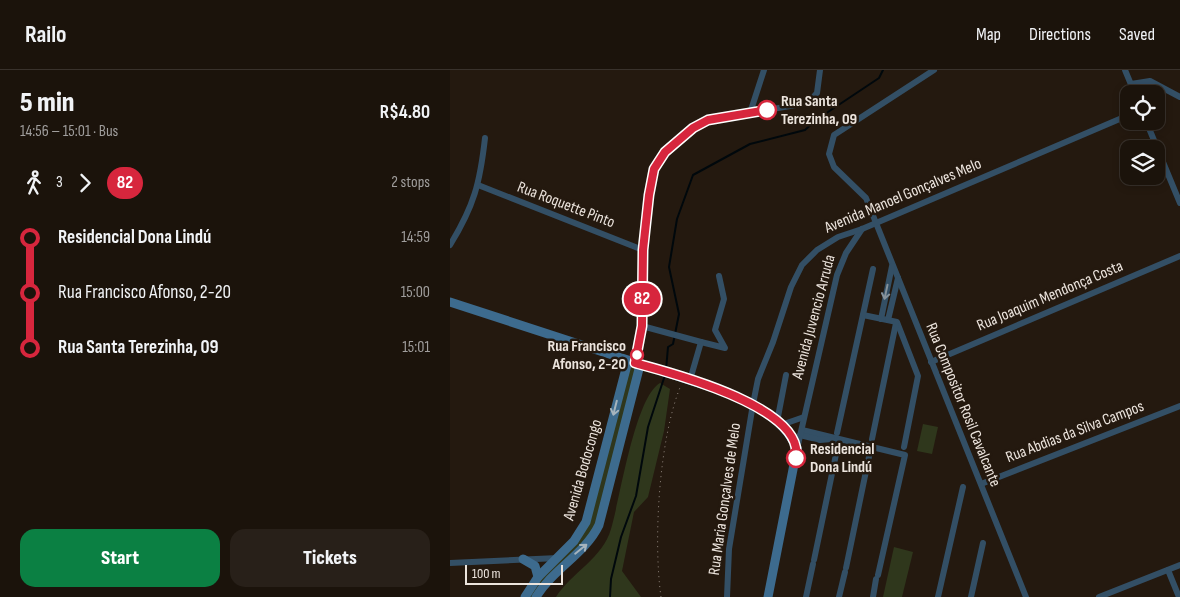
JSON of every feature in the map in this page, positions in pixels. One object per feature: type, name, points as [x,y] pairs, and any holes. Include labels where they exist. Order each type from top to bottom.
[{"type":"street","points":[[750,113],[764,70]]},
{"type":"street","name":"Avenida Bodocongo","points":[[536,597],[558,568],[588,543],[598,525],[642,326],[643,250],[650,184],[654,169],[665,152],[693,128],[708,120],[808,103],[817,93],[820,70]]},
{"type":"street","name":"Rua Compositor Rosil Cavalcante","points":[[934,70],[834,135],[829,154],[834,167],[866,198],[1026,597]]},
{"type":"street","points":[[1125,70],[1131,84],[1150,81],[1180,97]]},
{"type":"street","name":"Avenida Manoel Gonçalves Melo","points":[[753,404],[758,379],[773,342],[791,287],[802,265],[825,244],[1120,118]]},
{"type":"street","points":[[1150,130],[1180,203]]},
{"type":"street","points":[[450,245],[473,205],[485,138]]},
{"type":"street","name":"Rua Roquette Pinto","points":[[478,185],[643,250]]},
{"type":"street","name":"Avenida Juvencio Arruda","points":[[797,449],[840,264],[862,229]]},
{"type":"street","name":"Rua Joaquim Mendonça Costa","points":[[931,362],[1180,256]]},
{"type":"street","points":[[880,319],[892,265]]},
{"type":"street","points":[[806,597],[836,437],[874,269]]},
{"type":"street","points":[[642,326],[725,348],[715,330],[724,299],[719,276]]},
{"type":"street","points":[[888,320],[898,278]]},
{"type":"street","points":[[450,302],[738,396],[753,404],[779,424],[792,438],[797,449],[768,597]]},
{"type":"street","points":[[863,315],[896,322]]},
{"type":"street","points":[[872,439],[896,322]]},
{"type":"street","points":[[896,322],[918,376],[904,447]]},
{"type":"street","points":[[687,379],[701,342]]},
{"type":"street","name":"Avenida Bodocongo","points":[[525,597],[538,577],[574,541],[586,522],[634,363]]},
{"type":"street","points":[[779,424],[786,375]]},
{"type":"street","name":"Rua Maria Gonçalves de Melo","points":[[727,597],[729,548],[753,404]]},
{"type":"street","name":"Rua Abdias da Silva Campos","points":[[981,484],[1180,406]]},
{"type":"street","points":[[779,424],[804,417]]},
{"type":"street","points":[[801,432],[836,437],[905,456],[872,597]]},
{"type":"street","points":[[839,597],[871,447]]},
{"type":"street","points":[[938,597],[963,486]]},
{"type":"street","points":[[971,597],[984,542]]},
{"type":"street","points":[[450,563],[558,558]]},
{"type":"street","points":[[523,559],[535,566],[538,577]]},
{"type":"street","points":[[1099,597],[1180,565]]},
{"type":"street","points":[[1168,570],[1179,597]]},
{"type":"path","points":[[660,597],[657,538],[660,495],[674,403],[687,379]]},
{"type":"green space","points":[[630,365],[636,368],[597,522],[592,533],[534,597],[528,597],[539,578],[580,539]]},
{"type":"green space","points":[[660,383],[670,389],[664,431],[648,497],[634,512],[622,571],[641,597],[556,597],[562,588],[594,557],[607,539],[636,427],[651,392]]},
{"type":"green space","points":[[923,424],[938,427],[932,454],[917,451]]},
{"type":"green space","points":[[894,547],[913,552],[902,597],[883,597]]},
{"type":"waterway","points":[[666,370],[668,347],[673,344],[679,314],[669,267],[677,219],[693,175],[750,144],[805,130],[816,120],[879,78],[883,70]]},
{"type":"waterway","points":[[610,597],[611,579],[621,537],[636,496],[648,427],[665,375]]},
{"type":"bus line","name":"82","points":[[767,110],[708,120],[693,128],[679,139],[665,152],[654,169],[650,184],[643,250],[642,326],[635,363],[738,396],[753,404],[772,417],[786,430],[797,449],[796,458]]},
{"type":"place","name":"Rua Santa Terezinha, 09","points":[[767,110]]},
{"type":"place","name":"Rua Francisco Afonso, 2-20","points":[[637,355]]},
{"type":"place","name":"Residencial Dona Lindú","points":[[796,458]]}]
